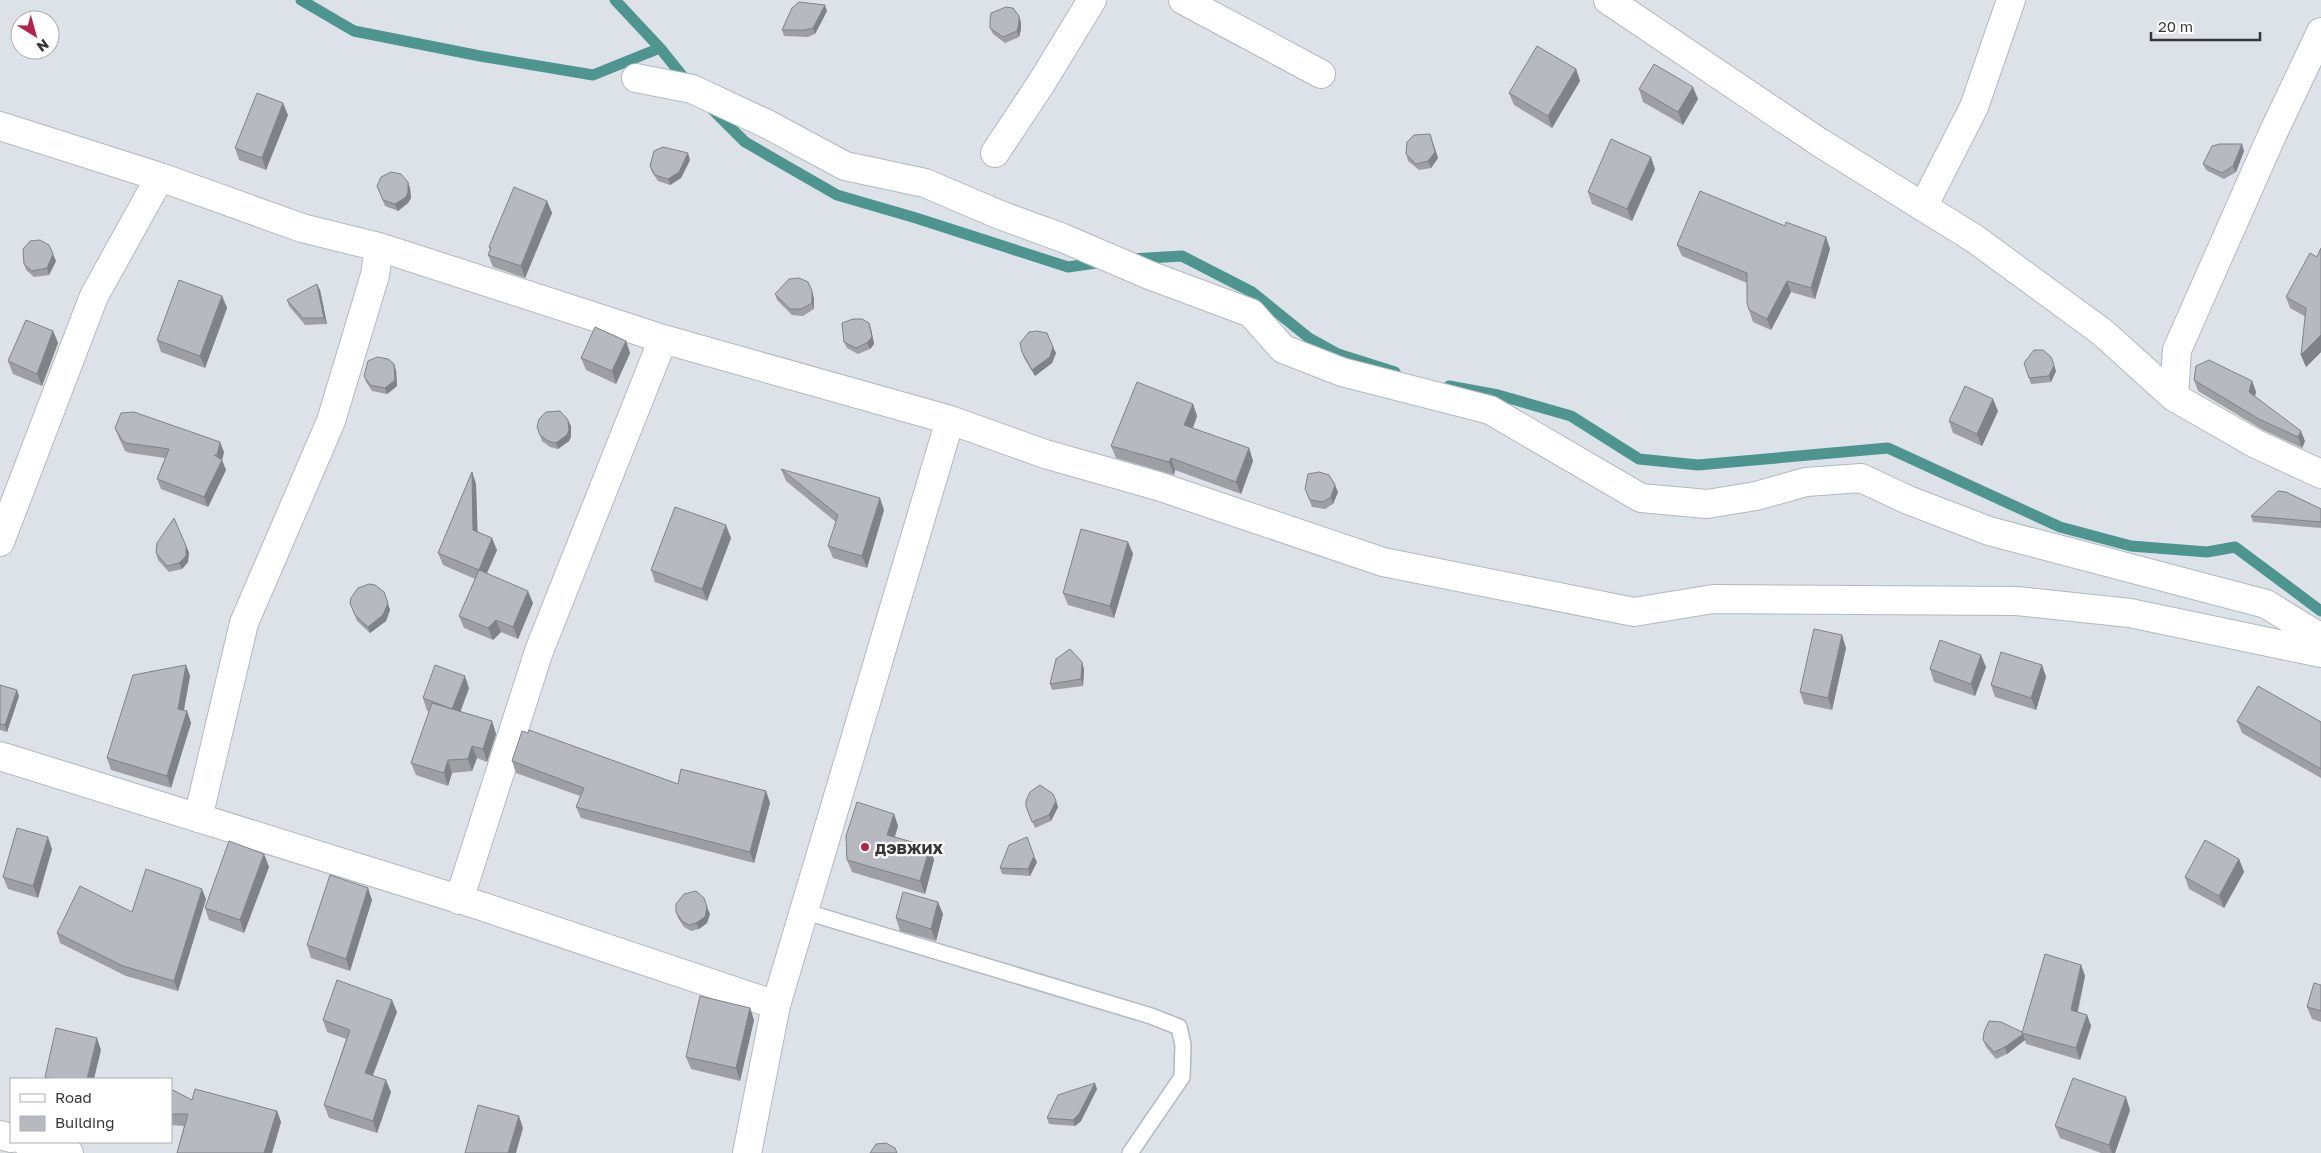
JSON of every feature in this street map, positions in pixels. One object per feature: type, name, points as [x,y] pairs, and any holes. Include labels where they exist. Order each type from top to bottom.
[{"type":"street","points":[[994,154],[1042,82],[1092,0]]},
{"type":"street","points":[[1183,0],[1321,74]]},
{"type":"street","points":[[1608,0],[1819,142],[1975,239],[2102,332],[2174,397],[2256,444],[2321,474]]},
{"type":"street","points":[[1923,207],[1974,107],[2011,0]]},
{"type":"street","points":[[2174,397],[2177,350],[2273,133],[2321,32]]},
{"type":"street","points":[[636,78],[692,89],[767,124],[845,166],[925,183],[1000,216],[1063,238],[1251,313],[1283,349],[1292,353],[1342,372],[1490,410],[1641,498],[1707,504],[1756,496],[1806,482],[1862,478],[1908,500],[1989,531],[2266,604],[2321,638]]},
{"type":"street","points":[[0,126],[160,177],[302,228],[379,248],[663,339],[950,420],[1045,454],[1158,486],[1383,562],[1634,612],[1713,599],[2017,601],[2130,613],[2321,653]]},
{"type":"street","points":[[0,542],[94,296],[160,177]]},
{"type":"street","points":[[198,818],[244,622],[331,421],[376,275],[379,248]]},
{"type":"street","points":[[459,900],[539,651],[663,339]]},
{"type":"street","points":[[747,1153],[776,1005],[950,420]]},
{"type":"street","points":[[0,756],[459,900],[776,1005]]},
{"type":"street","points":[[30,1143],[69,1153]]},
{"type":"lane","points":[[803,911],[1151,1016],[1179,1027],[1183,1045],[1182,1077],[1130,1153]]},
{"type":"building","points":[[799,2],[825,5],[813,28],[782,30],[792,8]]},
{"type":"building","points":[[1006,7],[1013,8],[1019,16],[1019,23],[1017,31],[1003,37],[990,28],[990,20],[991,13]]},
{"type":"building","points":[[1537,46],[1576,69],[1548,116],[1509,93]]},
{"type":"building","points":[[1654,64],[1693,87],[1678,112],[1639,89]]},
{"type":"building","points":[[257,93],[283,103],[262,158],[235,148]]},
{"type":"building","points":[[1430,134],[1435,152],[1428,161],[1416,164],[1406,154],[1407,142],[1414,135]]},
{"type":"building","points":[[1611,139],[1651,157],[1627,209],[1588,192]]},
{"type":"building","points":[[2242,144],[2233,166],[2222,173],[2203,164],[2212,146]]},
{"type":"building","points":[[663,147],[688,153],[679,172],[668,179],[655,175],[650,166],[654,151]]},
{"type":"building","points":[[391,172],[401,174],[408,182],[406,197],[395,204],[383,200],[377,186],[381,177]]},
{"type":"building","points":[[514,187],[547,201],[521,266],[488,255],[491,248],[489,247]]},
{"type":"building","points":[[1700,191],[1785,226],[1786,222],[1826,237],[1811,288],[1787,281],[1767,319],[1749,310],[1747,302],[1747,273],[1677,245]]},
{"type":"building","points":[[40,240],[49,245],[53,254],[47,268],[32,271],[24,264],[23,249],[30,241]]},
{"type":"building","points":[[2321,248],[2321,335],[2301,355],[2306,308],[2286,297],[2310,253],[2317,257]]},
{"type":"building","points":[[799,278],[808,282],[812,291],[812,303],[801,309],[790,309],[775,294],[789,279]]},
{"type":"building","points":[[179,280],[222,296],[200,356],[157,340]]},
{"type":"building","points":[[317,284],[324,318],[303,318],[287,300]]},
{"type":"building","points":[[853,319],[862,319],[869,323],[872,337],[867,343],[856,348],[844,342],[842,323]]},
{"type":"building","points":[[26,320],[53,331],[37,374],[8,361]]},
{"type":"building","points":[[595,327],[626,341],[612,371],[581,358]]},
{"type":"building","points":[[1029,332],[1047,333],[1053,347],[1050,357],[1032,370],[1022,352],[1020,343]]},
{"type":"building","points":[[2034,350],[2043,350],[2051,357],[2054,365],[2049,376],[2029,378],[2024,363]]},
{"type":"building","points":[[377,357],[388,359],[394,364],[395,380],[385,388],[370,385],[364,376],[368,361]]},
{"type":"building","points":[[2209,360],[2252,381],[2249,392],[2301,431],[2298,437],[2259,419],[2194,380],[2196,366]]},
{"type":"building","points":[[1137,382],[1193,404],[1184,425],[1249,448],[1236,482],[1171,458],[1169,462],[1111,446]]},
{"type":"building","points":[[1965,386],[1993,399],[1977,434],[1949,421]]},
{"type":"building","points":[[560,411],[568,420],[569,430],[567,435],[556,443],[548,441],[540,435],[537,427],[539,419],[546,412]]},
{"type":"building","points":[[134,412],[220,442],[217,455],[214,455],[222,460],[204,497],[157,479],[169,449],[126,443],[122,440],[115,428],[121,413]]},
{"type":"building","points":[[781,469],[880,498],[862,556],[828,546],[838,515]]},
{"type":"building","points":[[472,472],[473,530],[492,538],[479,570],[438,553]]},
{"type":"building","points":[[1319,472],[1329,475],[1335,485],[1331,497],[1323,502],[1310,500],[1305,489],[1308,474]]},
{"type":"building","points":[[2278,491],[2286,492],[2321,509],[2321,522],[2251,516]]},
{"type":"building","points":[[675,507],[726,525],[702,589],[651,570]]},
{"type":"building","points":[[174,518],[186,546],[186,556],[179,563],[167,566],[156,553],[157,543]]},
{"type":"building","points":[[1081,529],[1128,542],[1110,606],[1063,593]]},
{"type":"building","points":[[479,570],[528,591],[513,627],[496,620],[488,628],[459,616]]},
{"type":"building","points":[[369,584],[375,585],[384,592],[388,603],[383,615],[368,627],[355,615],[350,603],[358,588]]},
{"type":"building","points":[[1814,629],[1842,635],[1828,698],[1800,692]]},
{"type":"building","points":[[1940,640],[1981,655],[1971,684],[1930,669]]},
{"type":"building","points":[[1070,649],[1082,662],[1081,679],[1050,684],[1056,659]]},
{"type":"building","points":[[2001,652],[2042,665],[2031,698],[1991,685]]},
{"type":"building","points":[[186,665],[178,709],[187,711],[167,776],[107,758],[133,675]]},
{"type":"building","points":[[435,665],[465,676],[452,709],[423,698]]},
{"type":"building","points":[[0,685],[17,690],[5,725],[0,724]]},
{"type":"building","points":[[2258,686],[2321,722],[2321,769],[2237,721]]},
{"type":"building","points":[[432,703],[492,721],[483,749],[472,746],[468,759],[448,760],[444,773],[411,763]]},
{"type":"building","points":[[529,730],[678,784],[681,769],[766,791],[750,852],[576,807],[584,788],[512,761],[522,731],[528,733]]},
{"type":"building","points":[[1040,785],[1053,794],[1056,801],[1049,815],[1032,822],[1026,801],[1030,792]]},
{"type":"building","points":[[857,802],[894,814],[887,835],[930,847],[920,881],[847,860],[846,836]]},
{"type":"building","points":[[17,828],[48,837],[33,886],[3,877]]},
{"type":"building","points":[[1027,837],[1034,856],[1028,869],[1000,868],[1009,845]]},
{"type":"building","points":[[2205,840],[2239,859],[2219,896],[2185,877]]},
{"type":"building","points":[[229,841],[264,854],[240,920],[205,908]]},
{"type":"building","points":[[146,869],[202,889],[174,981],[123,966],[57,933],[80,886],[132,912]]},
{"type":"building","points":[[330,875],[368,888],[346,959],[307,945]]},
{"type":"building","points":[[696,891],[704,898],[707,907],[705,917],[689,925],[682,921],[676,912],[676,904],[684,894]]},
{"type":"building","points":[[903,892],[938,902],[931,929],[896,918]]},
{"type":"building","points":[[2045,954],[2081,965],[2071,1010],[2087,1015],[2076,1048],[2022,1033]]},
{"type":"building","points":[[337,980],[392,1000],[365,1073],[386,1080],[373,1121],[324,1105],[350,1030],[323,1020]]},
{"type":"building","points":[[2314,983],[2321,985],[2321,1011],[2307,1007]]},
{"type":"building","points":[[700,996],[750,1008],[736,1068],[686,1057]]},
{"type":"building","points":[[1989,1021],[2001,1022],[2023,1034],[2005,1047],[1994,1052],[1983,1040]]},
{"type":"building","points":[[56,1028],[97,1038],[87,1078],[45,1077]]},
{"type":"building","points":[[2073,1078],[2126,1097],[2109,1145],[2055,1126]]},
{"type":"building","points":[[1095,1083],[1079,1114],[1073,1120],[1047,1118],[1058,1095]]},
{"type":"building","points":[[195,1089],[277,1111],[264,1153],[177,1153],[188,1114],[172,1114],[172,1090],[192,1100]]},
{"type":"building","points":[[478,1105],[519,1116],[508,1153],[465,1153]]},
{"type":"building","points":[[886,1143],[895,1148],[897,1153],[870,1153],[876,1144]]},
{"type":"waterway","points":[[301,0],[354,31],[480,56],[593,75],[660,48]]},
{"type":"waterway","points":[[615,0],[660,48],[688,83]]},
{"type":"waterway","points":[[711,108],[745,142],[837,195],[916,218],[1068,267],[1103,262]]},
{"type":"waterway","points":[[1131,259],[1182,256],[1252,292],[1309,338],[1338,354],[1395,372]]},
{"type":"waterway","points":[[1449,386],[1498,395],[1571,416],[1639,459],[1698,465],[1888,448],[2060,527],[2131,546],[2207,552],[2235,547],[2321,611]]},
{"type":"place","name":"дэвжих","points":[[865,847]]}]
